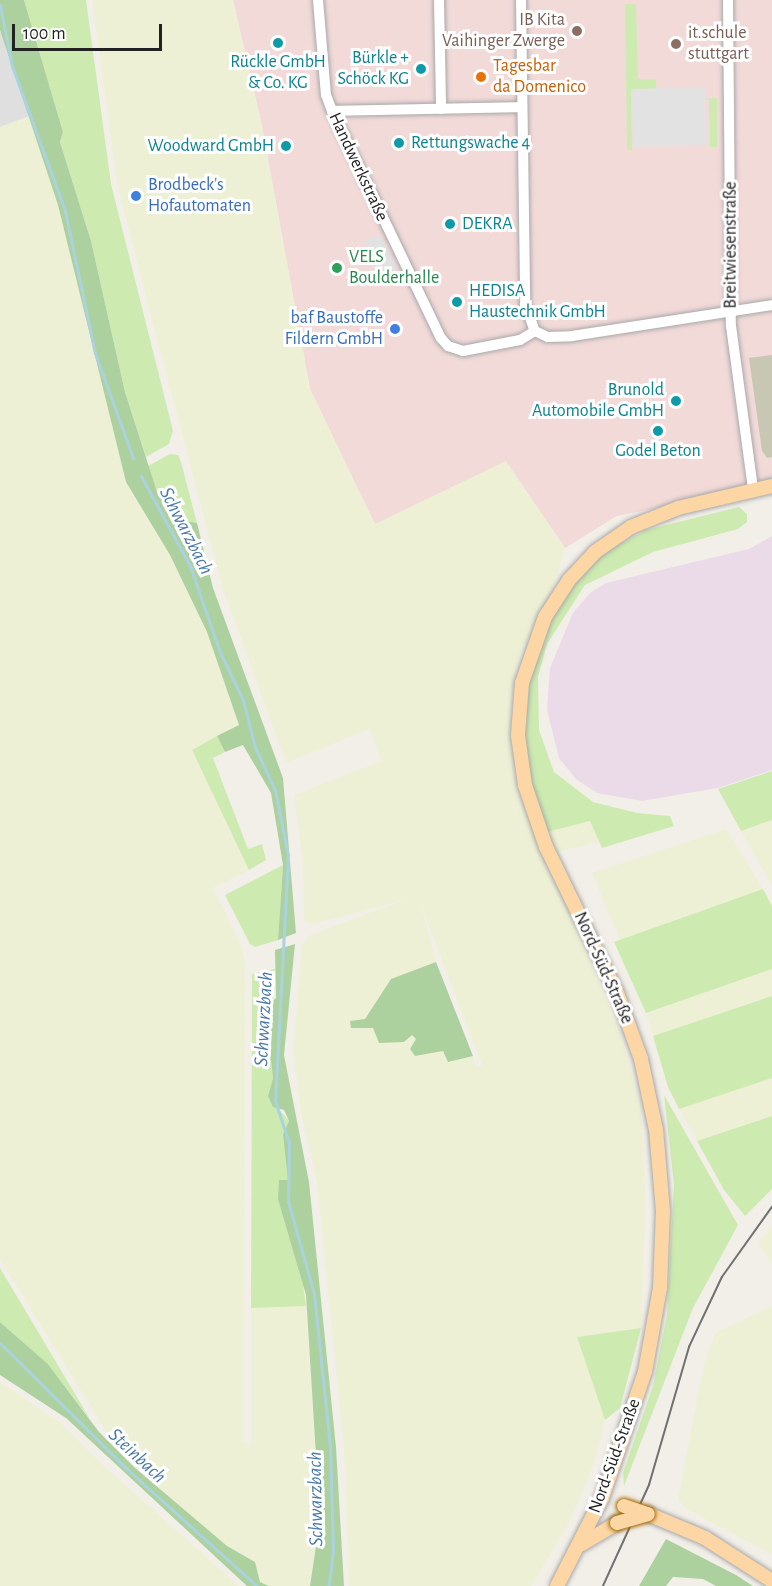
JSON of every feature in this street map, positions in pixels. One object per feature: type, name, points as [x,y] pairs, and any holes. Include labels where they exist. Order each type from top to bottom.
[{"type":"main road","name":"Nord-Süd-Straße","points":[[557,1586],[602,1498],[645,1372],[657,1308],[663,1257],[661,1170],[641,1059],[616,993],[546,847],[525,785],[518,735],[522,683],[545,617],[580,567],[614,537],[678,508],[772,486]]},
{"type":"main road","points":[[578,1548],[599,1481],[621,1447]]},
{"type":"main road","points":[[602,1498],[651,1515],[705,1538],[772,1581]]},
{"type":"main road","points":[[578,1548],[617,1523],[651,1515]]},
{"type":"street","name":"Handwerkstraße","points":[[318,0],[326,95],[332,111],[448,346],[463,351],[520,340],[535,331]]},
{"type":"street","points":[[439,0],[441,109]]},
{"type":"street","points":[[521,0],[525,304],[535,331],[548,337],[572,336],[772,305]]},
{"type":"street","name":"Breitwiesenstraße","points":[[728,0],[731,311],[734,364],[753,489]]},
{"type":"street","points":[[332,111],[522,107]]},
{"type":"shaded area","points":[[92,0],[233,0],[262,126],[310,389],[375,524],[506,461],[565,548],[553,588],[520,655],[510,710],[514,773],[523,806],[618,1026],[641,1104],[646,1204],[641,1328],[577,1337],[605,1420],[593,1466],[568,1525],[531,1586],[349,1586],[344,1449],[317,1183],[301,1112],[293,1051],[302,944],[310,935],[408,899],[313,924],[304,921],[303,864],[294,795],[381,761],[370,729],[286,763],[222,586],[117,184]],"holes":[[[421,905],[482,1065],[476,1067],[473,1056],[448,1062],[443,1051],[412,1035],[350,1021],[365,1019],[391,980],[436,962]]]},
{"type":"shaded area","points":[[233,0],[772,0],[772,485],[617,516],[565,548],[506,462],[375,525],[310,389],[262,126]]},
{"type":"shaded area","points":[[0,30],[30,116],[0,127]]},
{"type":"shaded area","points":[[705,87],[707,145],[634,147],[631,89]]},
{"type":"shaded area","points":[[30,116],[58,205],[126,482],[170,555],[207,632],[239,725],[192,750],[249,870],[213,888],[242,947],[245,963],[244,1442],[251,1445],[251,1308],[306,1306],[320,1520],[310,1586],[269,1586],[260,1582],[255,1562],[227,1546],[179,1507],[109,1436],[0,1259],[0,127]]},
{"type":"shaded area","points":[[380,235],[398,269],[376,277],[366,240]]},
{"type":"shaded area","points":[[772,355],[772,457],[767,458],[762,451],[749,358]]},
{"type":"shaded area","points":[[772,536],[772,770],[718,788],[642,801],[597,793],[576,779],[559,758],[547,710],[550,668],[573,613],[590,593],[606,583],[749,549]]},
{"type":"shaded area","points":[[590,820],[599,842],[556,852],[547,832]]},
{"type":"shaded area","points":[[772,820],[772,886],[741,831]]},
{"type":"shaded area","points":[[726,829],[763,889],[620,940],[592,873]]},
{"type":"shaded area","points":[[772,969],[772,996],[653,1036],[646,1013]]},
{"type":"shaded area","points":[[772,1078],[772,1116],[697,1141],[679,1109]]},
{"type":"shaded area","points":[[772,1226],[772,1264],[758,1243]]},
{"type":"shaded area","points":[[772,1306],[772,1554],[684,1508],[678,1498],[704,1364],[715,1333]]},
{"type":"shaded area","points":[[0,1382],[61,1423],[104,1466],[239,1586],[0,1586]]},
{"type":"green space","points":[[0,0],[24,0],[63,132],[60,142],[91,241],[125,392],[158,495],[171,500],[180,520],[197,523],[213,588],[283,778],[296,933],[278,940],[283,865],[271,793],[243,745],[225,752],[217,736],[239,725],[207,632],[170,555],[126,482],[58,205],[0,30]]},
{"type":"green space","points":[[24,0],[86,0],[111,184],[173,431],[169,444],[146,457],[125,392],[91,241],[60,142],[63,132]]},
{"type":"green space","points":[[625,4],[636,4],[638,79],[656,79],[656,90],[631,90],[632,150],[627,150]]},
{"type":"green space","points":[[717,98],[717,147],[710,147],[709,100],[703,99]]},
{"type":"green space","points":[[170,454],[178,455],[181,462],[197,523],[180,520],[171,500],[158,495],[148,466]]},
{"type":"green space","points":[[739,507],[747,514],[747,522],[738,529],[653,552],[585,585],[547,644],[538,677],[539,730],[554,772],[593,802],[637,813],[670,816],[674,826],[602,848],[590,821],[547,832],[528,777],[523,731],[526,685],[537,643],[575,582],[607,551],[646,530]]},
{"type":"green space","points":[[217,736],[225,752],[213,758],[248,849],[262,844],[266,860],[249,870],[192,750]]},
{"type":"green space","points":[[772,771],[772,820],[741,831],[718,789]]},
{"type":"green space","points":[[283,865],[278,940],[255,947],[250,944],[225,895]]},
{"type":"green space","points":[[763,889],[772,906],[772,969],[646,1013],[614,942]]},
{"type":"green space","points":[[295,944],[284,1055],[309,1182],[336,1447],[344,1586],[310,1586],[320,1520],[306,1295],[278,1199],[279,1180],[288,1180],[283,1134],[289,1121],[284,1110],[273,1107],[268,1096],[273,1078],[270,1052],[271,1002],[276,998],[275,950]]},
{"type":"green space","points":[[436,962],[473,1056],[448,1062],[443,1051],[415,1056],[410,1049],[416,1039],[412,1035],[404,1042],[379,1043],[373,1028],[351,1028],[350,1021],[365,1019],[391,979]]},
{"type":"green space","points":[[275,969],[270,1052],[273,1078],[268,1096],[289,1121],[283,1134],[306,1306],[251,1308],[252,974]]},
{"type":"green space","points":[[772,996],[772,1078],[679,1109],[668,1087],[653,1036]]},
{"type":"green space","points":[[664,1095],[738,1225],[693,1308],[624,1486],[623,1473],[653,1386],[667,1315],[674,1185]]},
{"type":"green space","points":[[772,1116],[772,1189],[745,1216],[724,1190],[697,1141]]},
{"type":"green space","points":[[0,1268],[90,1419],[48,1364],[0,1322]]},
{"type":"green space","points":[[0,1322],[48,1364],[99,1432],[134,1467],[227,1546],[255,1562],[260,1582],[269,1586],[247,1586],[66,1418],[0,1375]]},
{"type":"green space","points":[[641,1328],[620,1408],[605,1420],[577,1337]]},
{"type":"green space","points":[[666,1539],[753,1586],[716,1586],[703,1579],[673,1577],[666,1586],[639,1586]]},
{"type":"waterway","name":"Schwarzbach","points":[[0,5],[12,66],[65,211],[95,353],[133,458]]},
{"type":"waterway","name":"Schwarzbach","points":[[141,476],[190,566],[220,652],[243,700],[255,747],[275,790],[288,855],[275,1101],[289,1143],[288,1201],[314,1294],[330,1445],[333,1551],[329,1586]]},
{"type":"waterway","name":"Steinbach","points":[[0,1343],[128,1470],[257,1586]]},
{"type":"tram line","points":[[603,1586],[649,1485],[689,1347],[722,1277],[772,1207]]},
{"type":"place","name":"IB Kita Vaihinger Zwerge","points":[[577,31]]},
{"type":"place","name":"Rückle GmbH & Co. KG","points":[[278,43]]},
{"type":"place","name":"it.schule stuttgart","points":[[676,44]]},
{"type":"place","name":"Bürkle + Schöck KG","points":[[421,69]]},
{"type":"place","name":"Tagesbar da Domenico","points":[[481,77]]},
{"type":"place","name":"Rettungswache 4","points":[[399,143]]},
{"type":"place","name":"Woodward GmbH","points":[[286,146]]},
{"type":"place","name":"Brodbeck's Hofautomaten","points":[[136,196]]},
{"type":"place","name":"DEKRA","points":[[450,224]]},
{"type":"place","name":"VELS Boulderhalle","points":[[337,268]]},
{"type":"place","name":"HEDISA Haustechnik GmbH","points":[[457,302]]},
{"type":"place","name":"baf Baustoffe Fildern GmbH","points":[[395,329]]},
{"type":"place","name":"Brunold Automobile GmbH","points":[[676,401]]},
{"type":"place","name":"Godel Beton","points":[[658,431]]}]
